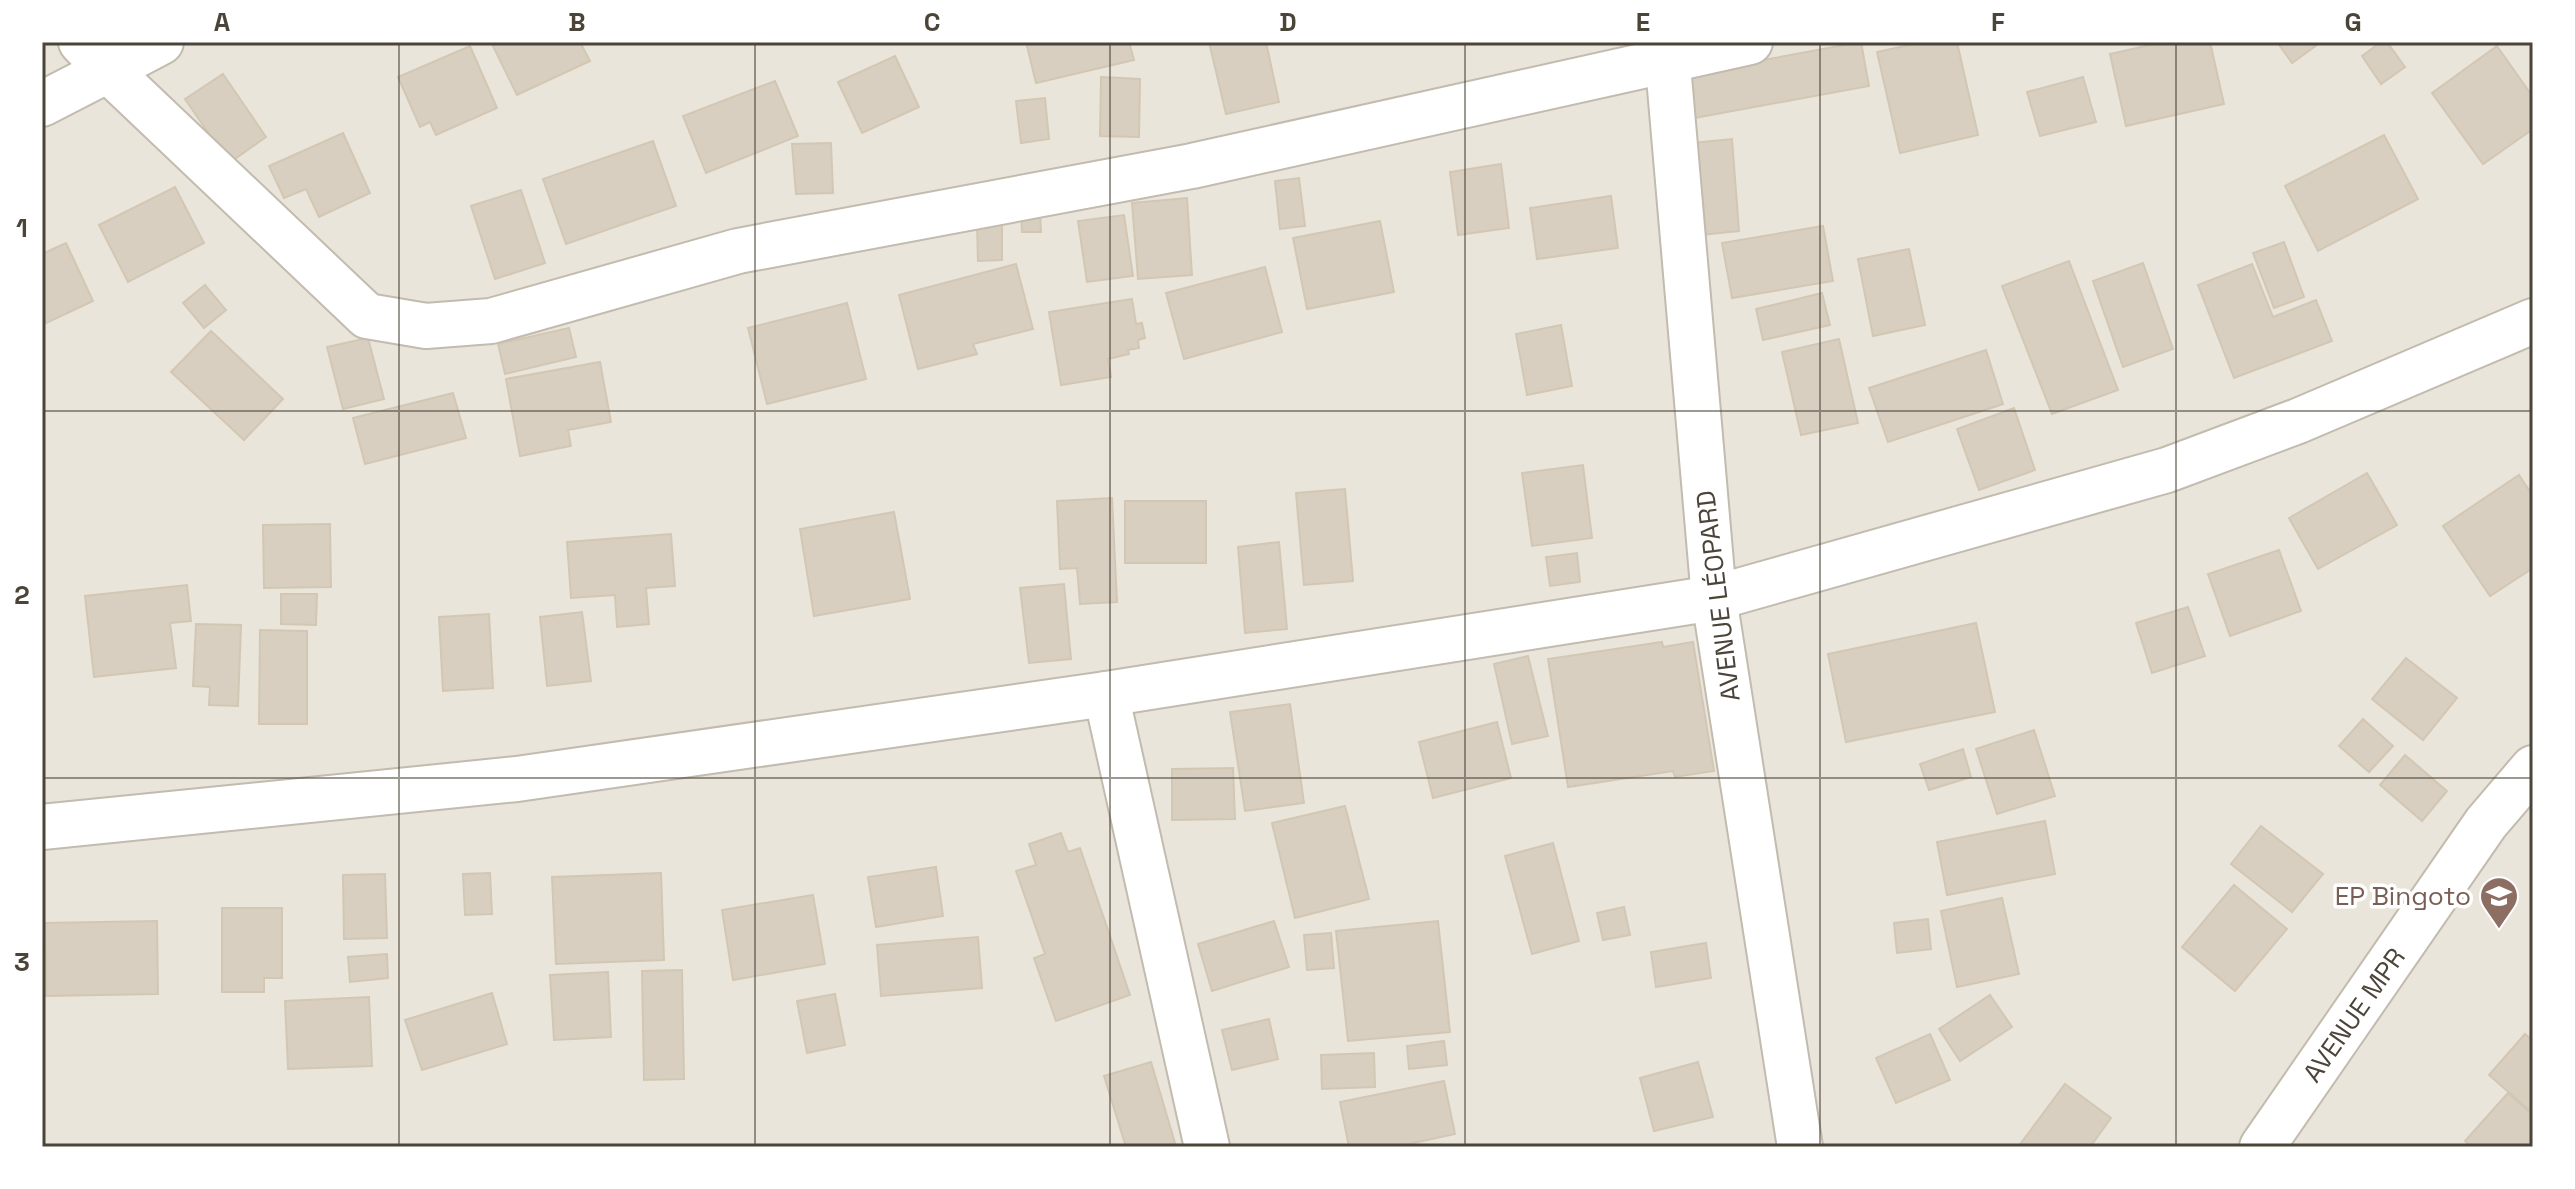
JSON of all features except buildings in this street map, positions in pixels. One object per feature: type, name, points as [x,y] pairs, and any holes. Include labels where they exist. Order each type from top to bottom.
[{"type":"street","points":[[42,104],[94,56],[161,42]]},
{"type":"street","points":[[94,56],[367,316],[426,326],[491,321],[738,251],[1192,166],[1667,51],[1750,42]]},
{"type":"street","name":"AVENUE LÉOPARD","points":[[1667,51],[1714,598],[1800,1147]]},
{"type":"street","points":[[42,827],[517,779],[1106,694],[1714,598],[2167,470],[2298,421],[2533,321]]},
{"type":"street","points":[[1106,694],[1207,1147]]},
{"type":"street","name":"AVENUE MPR","points":[[2262,1147],[2486,823],[2533,768]]},
{"type":"shaded area","points":[[42,42],[2533,42],[2533,1147],[42,1147]]},
{"type":"place","name":"EP Bingoto","points":[[2499,930]]}]
